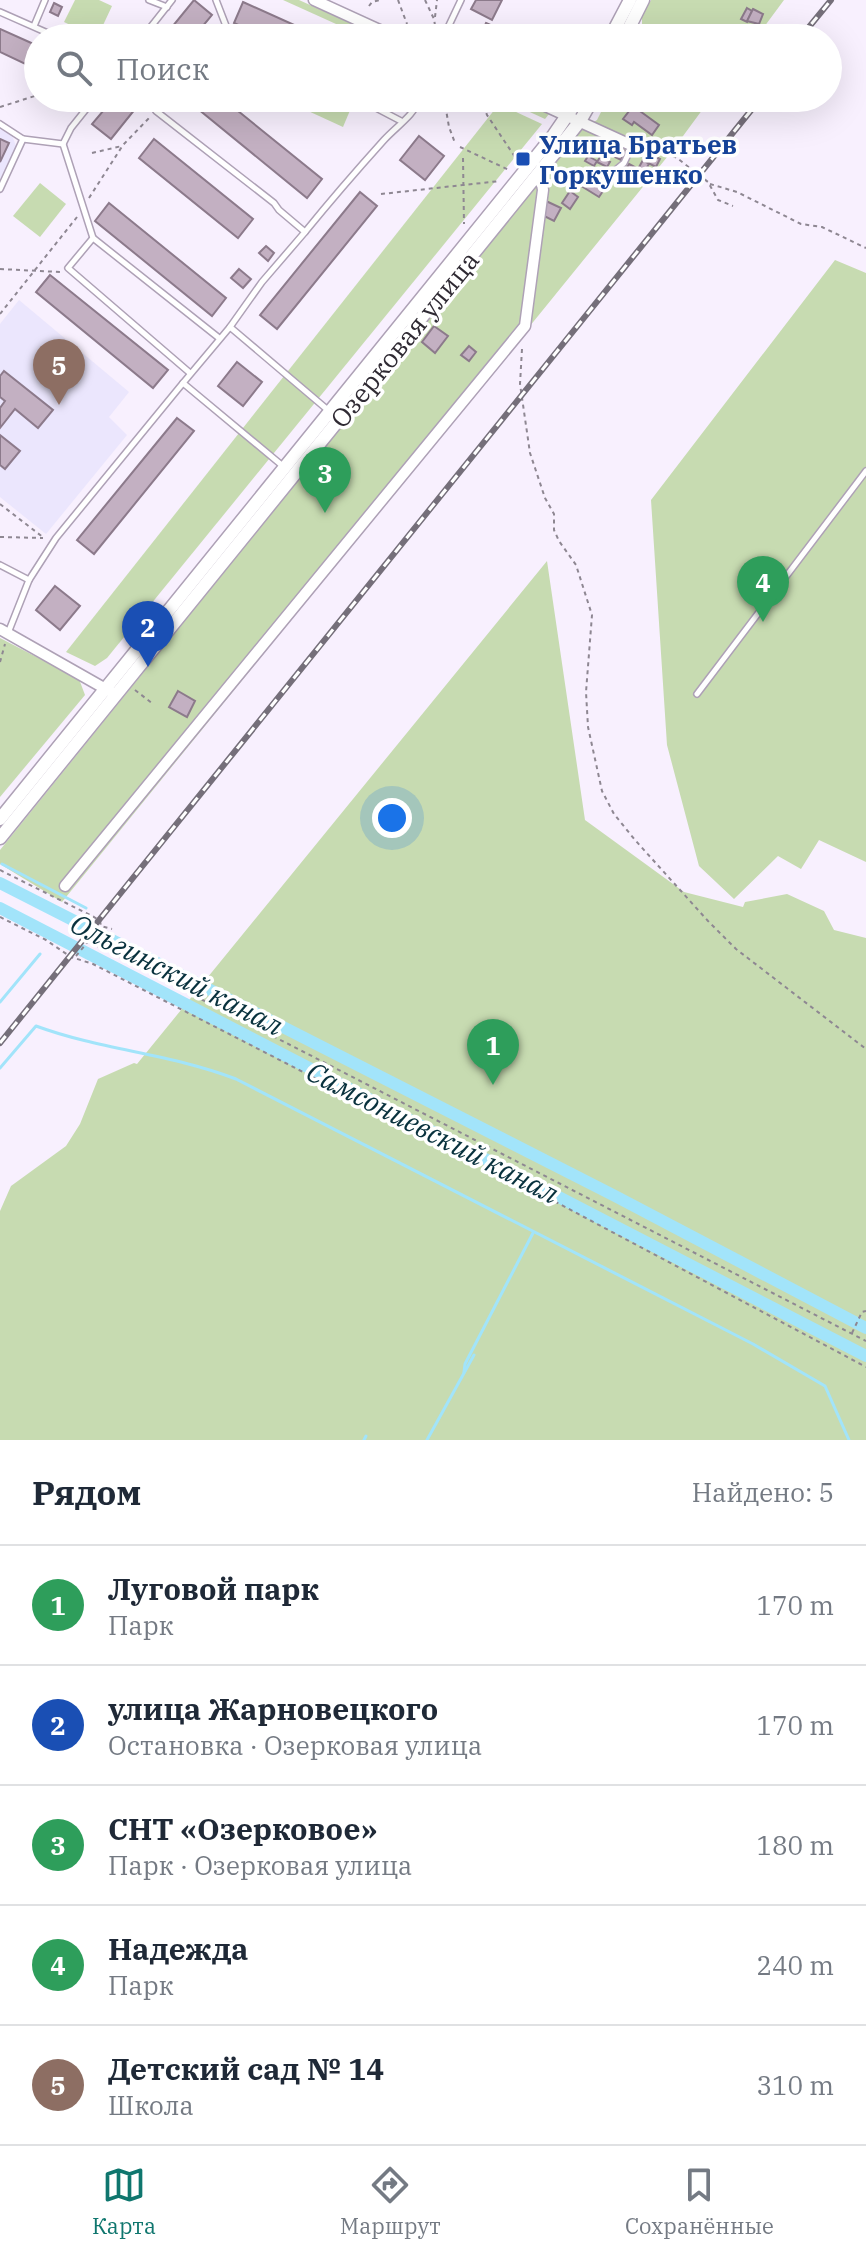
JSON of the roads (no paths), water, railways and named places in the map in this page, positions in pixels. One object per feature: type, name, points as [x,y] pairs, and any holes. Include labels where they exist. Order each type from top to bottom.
[{"type":"street","points":[[314,0],[366,24]]},
{"type":"street","points":[[617,24],[630,0]]},
{"type":"street","points":[[631,24],[643,0]]},
{"type":"street","points":[[560,112],[646,152]]},
{"type":"street","name":"Озерковая улица","points":[[335,415],[564,142],[576,112]]},
{"type":"street","name":"Озерковая улица","points":[[0,838],[111,692],[580,112]]},
{"type":"street","points":[[60,893],[525,326],[543,190],[536,177]]},
{"type":"street","points":[[4,631],[111,692]]},
{"type":"street","name":"Озерковая улица","points":[[0,819],[111,692]]},
{"type":"lane","points":[[35,24],[45,0]]},
{"type":"lane","points":[[149,0],[167,7]]},
{"type":"lane","points":[[153,24],[172,0]]},
{"type":"lane","points":[[216,0],[225,24]]},
{"type":"lane","points":[[447,24],[461,0]]},
{"type":"lane","points":[[0,12],[29,24]]},
{"type":"lane","points":[[84,112],[63,144],[93,238],[219,338]]},
{"type":"lane","points":[[157,112],[274,203],[305,232]]},
{"type":"lane","points":[[384,112],[401,121]]},
{"type":"lane","points":[[4,631],[29,580],[56,538],[346,181],[401,121],[413,112]]},
{"type":"lane","points":[[0,124],[23,139],[63,144]]},
{"type":"lane","points":[[0,189],[23,139]]},
{"type":"lane","points":[[564,142],[585,150]]},
{"type":"lane","points":[[612,173],[624,163],[632,145]]},
{"type":"lane","points":[[93,238],[68,268],[190,373]]},
{"type":"lane","points":[[230,327],[335,415]]},
{"type":"lane","points":[[183,383],[289,471]]},
{"type":"lane","points":[[697,694],[866,471]]},
{"type":"lane","points":[[0,565],[29,580]]},
{"type":"waterway","points":[[2,864],[86,908]]},
{"type":"waterway","name":"Ольгинский канал","points":[[0,883],[615,1196],[866,1328]]},
{"type":"waterway","name":"Самсониевский канал","points":[[0,908],[866,1356]]},
{"type":"waterway","points":[[0,1002],[40,954]]},
{"type":"waterway","points":[[0,1068],[36,1026],[236,1079],[753,1344],[825,1386],[849,1440]]},
{"type":"waterway","points":[[464,1372],[465,1364],[533,1233]]},
{"type":"waterway","points":[[427,1440],[474,1355]]},
{"type":"waterway","points":[[364,1440],[366,1436]]},
{"type":"railway","points":[[811,24],[831,0]]},
{"type":"railway","points":[[0,1043],[750,112]]},
{"type":"place","name":"Улица Братьев Горкушенко","points":[[523,159]]},
{"type":"place","name":"Детский сад № 14","points":[[59,405]]},
{"type":"place","name":"СНТ «Озерковое»","points":[[325,513]]},
{"type":"place","name":"Надежда","points":[[763,622]]},
{"type":"place","name":"улица Жарновецкого","points":[[148,667]]},
{"type":"place","name":"Луговой парк","points":[[493,1085]]}]
